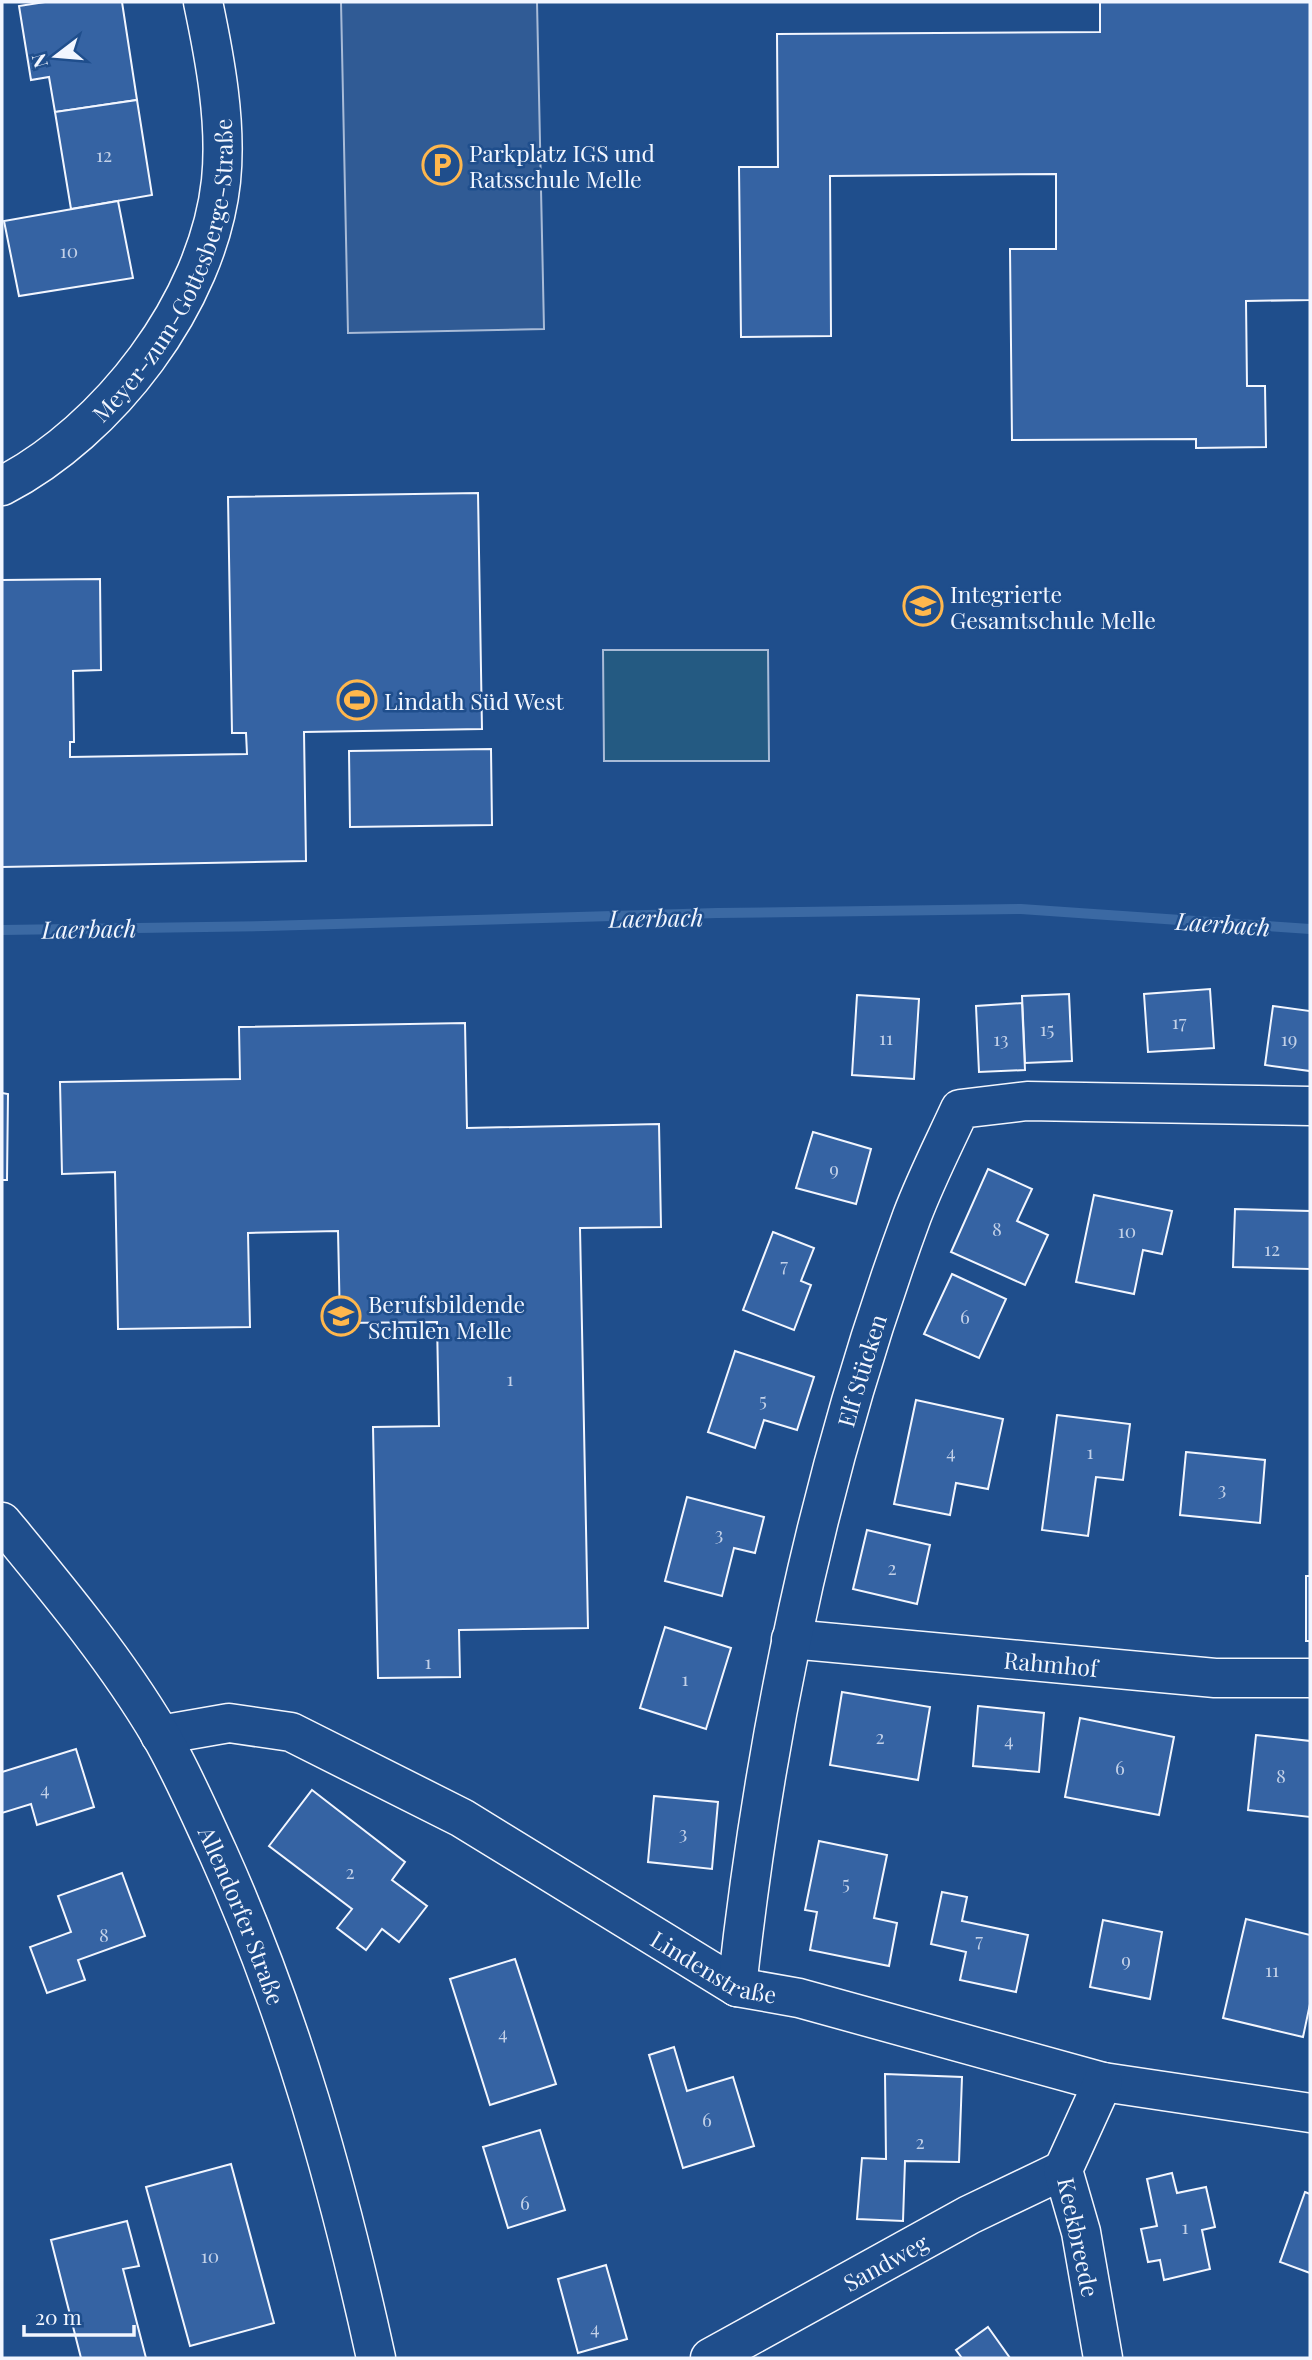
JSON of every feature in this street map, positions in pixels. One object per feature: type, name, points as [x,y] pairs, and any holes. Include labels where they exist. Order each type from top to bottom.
[{"type":"street","name":"Meyer-zum-Gottesberge-Straße","points":[[2,486],[28,473],[86,425],[146,358],[183,303],[206,245],[221,181],[219,104],[214,50],[203,2]]},
{"type":"street","name":"Elf Stücken","points":[[737,1987],[751,1855],[791,1639],[830,1468],[913,1214],[960,1109],[1027,1101],[1310,1106]]},
{"type":"street","name":"Allendorfer Straße","points":[[2,1522],[90,1629],[160,1735],[247,1918],[294,2043],[331,2171],[376,2358]]},
{"type":"street","name":"Rahmhof","points":[[791,1639],[1215,1678],[1310,1678]]},
{"type":"street","name":"Lindenstraße","points":[[160,1735],[229,1723],[291,1732],[462,1818],[737,1987],[799,1998],[1103,2082],[1310,2113]]},
{"type":"street","name":"Keekbreede","points":[[1103,2082],[1063,2170],[1081,2232],[1103,2358]]},
{"type":"street","name":"Sandweg","points":[[720,2356],[969,2215],[1063,2170]]},
{"type":"shaded area","name":"Parkplatz IGS und Ratsschule Melle","points":[[341,2],[537,2],[544,329],[348,333]]},
{"type":"shaded area","points":[[603,650],[768,650],[769,761],[604,761]]},
{"type":"building","points":[[45,2],[122,2],[137,100],[55,112],[49,77],[31,80],[19,6]]},
{"type":"building","points":[[1100,2],[1310,2],[1310,300],[1246,301],[1247,386],[1265,386],[1266,447],[1196,448],[1196,439],[1012,440],[1010,249],[1056,249],[1056,174],[830,176],[831,336],[741,337],[739,167],[778,167],[777,34],[1100,32]]},
{"type":"building","points":[[137,100],[152,195],[71,209],[55,112]]},
{"type":"building","points":[[118,201],[133,278],[19,296],[4,221]]},
{"type":"building","name":"Lindath Süd West","points":[[478,493],[482,729],[304,732],[306,861],[2,867],[2,580],[100,579],[101,670],[73,671],[74,742],[70,742],[70,757],[247,754],[246,733],[232,733],[228,497]]},
{"type":"building","points":[[491,749],[492,825],[350,827],[349,751]]},
{"type":"building","points":[[1210,989],[1214,1048],[1148,1052],[1144,994]]},
{"type":"building","points":[[1069,994],[1072,1061],[1025,1063],[1022,996]]},
{"type":"building","points":[[857,995],[919,999],[914,1079],[852,1075]]},
{"type":"building","points":[[1022,1003],[1025,1070],[979,1072],[976,1006]]},
{"type":"building","points":[[1273,1006],[1310,1011],[1310,1071],[1265,1065]]},
{"type":"building","points":[[465,1023],[467,1128],[659,1124],[661,1227],[580,1228],[588,1628],[459,1630],[460,1677],[378,1678],[373,1427],[439,1426],[437,1322],[340,1323],[338,1231],[248,1233],[250,1327],[118,1329],[115,1172],[62,1174],[60,1082],[240,1079],[239,1027]]},
{"type":"building","points":[[2,1093],[8,1094],[7,1180],[2,1180]]},
{"type":"building","points":[[813,1132],[871,1149],[856,1204],[796,1188]]},
{"type":"building","points":[[988,1169],[1032,1189],[1017,1221],[1048,1235],[1025,1285],[951,1252]]},
{"type":"building","points":[[1094,1195],[1172,1211],[1162,1254],[1143,1250],[1134,1294],[1076,1282]]},
{"type":"building","points":[[1235,1209],[1310,1211],[1310,1269],[1233,1267]]},
{"type":"building","points":[[773,1232],[814,1248],[801,1281],[811,1285],[794,1330],[743,1310]]},
{"type":"building","points":[[952,1274],[1006,1299],[979,1358],[924,1334]]},
{"type":"building","points":[[735,1351],[814,1377],[797,1430],[764,1420],[755,1448],[708,1432]]},
{"type":"building","points":[[916,1400],[1003,1419],[988,1489],[956,1483],[950,1515],[894,1504]]},
{"type":"building","points":[[1057,1415],[1130,1424],[1123,1480],[1096,1477],[1088,1536],[1042,1530]]},
{"type":"building","points":[[1186,1452],[1265,1460],[1260,1523],[1180,1515]]},
{"type":"building","points":[[687,1497],[764,1517],[755,1553],[734,1548],[722,1596],[665,1581]]},
{"type":"building","points":[[867,1530],[930,1545],[917,1604],[853,1589]]},
{"type":"building","points":[[1306,1576],[1310,1576],[1310,1641],[1306,1641]]},
{"type":"building","points":[[665,1627],[731,1648],[706,1729],[640,1708]]},
{"type":"building","points":[[842,1692],[930,1707],[918,1780],[830,1765]]},
{"type":"building","points":[[978,1706],[1044,1713],[1039,1772],[973,1766]]},
{"type":"building","points":[[1080,1718],[1174,1737],[1159,1815],[1065,1797]]},
{"type":"building","points":[[1256,1735],[1310,1741],[1310,1817],[1248,1810]]},
{"type":"building","points":[[76,1749],[94,1807],[37,1825],[31,1804],[2,1813],[2,1772]]},
{"type":"building","points":[[312,1790],[405,1862],[392,1880],[427,1906],[399,1942],[382,1929],[366,1950],[337,1928],[352,1909],[269,1846]]},
{"type":"building","points":[[654,1796],[718,1802],[712,1869],[648,1862]]},
{"type":"building","points":[[819,1841],[887,1855],[874,1918],[897,1923],[889,1966],[810,1950],[817,1912],[805,1910]]},
{"type":"building","points":[[122,1873],[145,1936],[78,1960],[85,1980],[47,1993],[30,1947],[71,1932],[58,1896]]},
{"type":"building","points":[[942,1892],[967,1897],[962,1921],[1028,1935],[1016,1992],[960,1980],[966,1952],[931,1944]]},
{"type":"building","points":[[1246,1919],[1310,1935],[1310,2004],[1303,2037],[1223,2018]]},
{"type":"building","points":[[1103,1920],[1162,1932],[1150,1999],[1090,1987]]},
{"type":"building","points":[[515,1959],[556,2084],[490,2105],[450,1979]]},
{"type":"building","points":[[674,2047],[687,2091],[733,2077],[754,2146],[683,2168],[649,2055]]},
{"type":"building","points":[[885,2074],[962,2077],[959,2162],[905,2161],[903,2221],[857,2219],[862,2158],[886,2159]]},
{"type":"building","points":[[540,2130],[565,2210],[508,2228],[483,2147]]},
{"type":"building","points":[[231,2164],[274,2323],[190,2346],[146,2187]]},
{"type":"building","points":[[1172,2173],[1177,2193],[1206,2187],[1215,2227],[1202,2230],[1210,2269],[1164,2280],[1160,2260],[1148,2262],[1141,2229],[1157,2226],[1147,2179]]},
{"type":"building","points":[[1305,2192],[1310,2194],[1310,2273],[1280,2262]]},
{"type":"building","points":[[127,2221],[139,2266],[123,2269],[146,2358],[81,2358],[51,2240]]},
{"type":"building","points":[[606,2265],[627,2339],[578,2353],[558,2279]]},
{"type":"building","points":[[988,2327],[1010,2358],[962,2358],[956,2350]]},
{"type":"waterway","name":"Laerbach","points":[[2,930],[266,926],[717,913],[1021,909],[1310,929]]},
{"type":"place","name":"Parkplatz IGS und Ratsschule Melle","points":[[442,165]]},
{"type":"place","name":"Integrierte Gesamtschule Melle","points":[[923,606]]},
{"type":"place","name":"Lindath Süd West","points":[[357,700]]},
{"type":"place","name":"Berufsbildende Schulen Melle","points":[[341,1316]]}]
